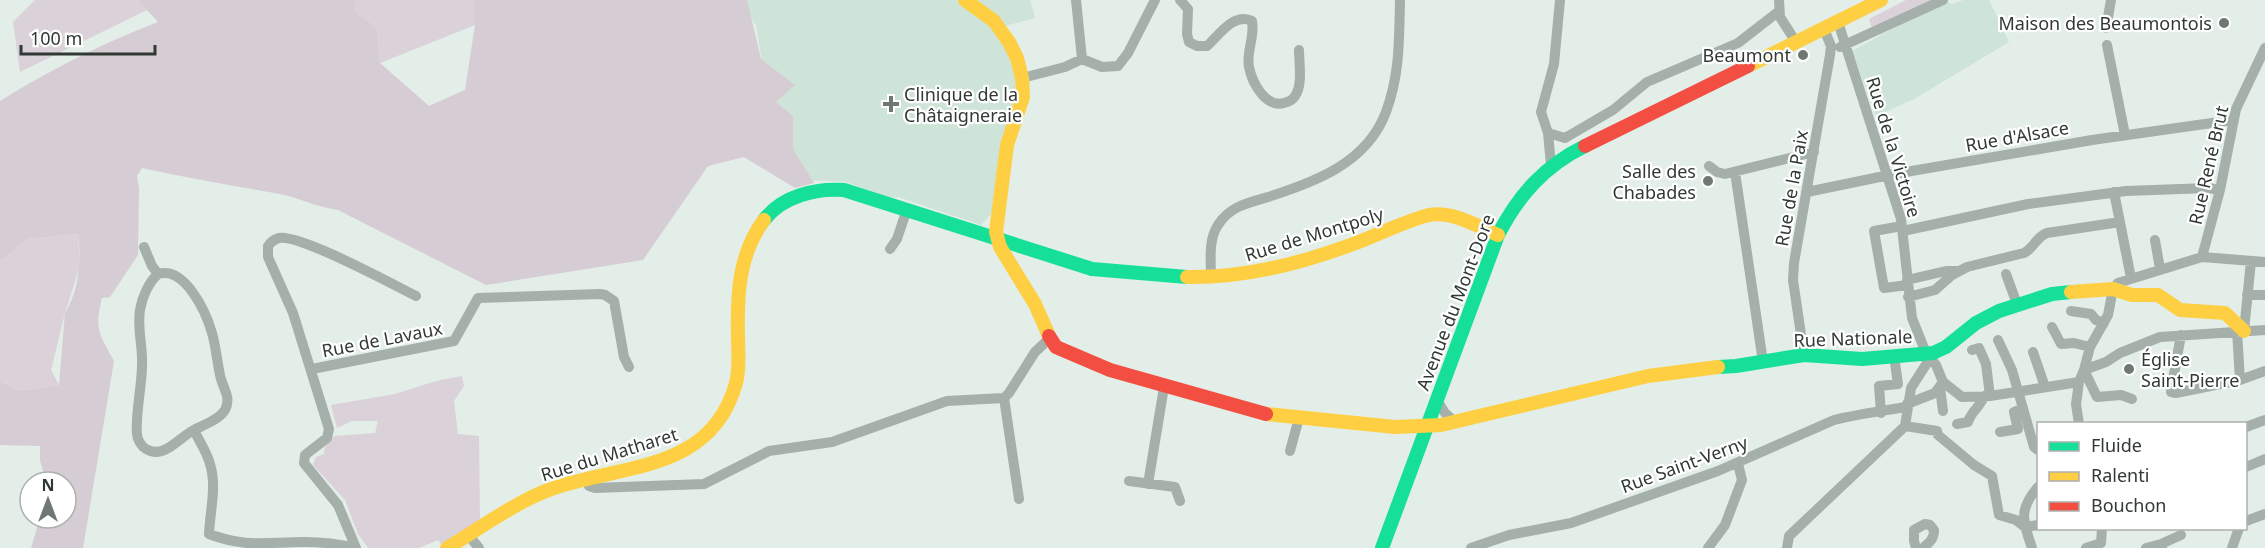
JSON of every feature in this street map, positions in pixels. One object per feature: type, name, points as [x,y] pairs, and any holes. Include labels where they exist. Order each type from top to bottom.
[{"type":"street","points":[[585,479],[589,486],[595,488],[704,484],[769,452],[832,442],[947,401],[1004,398],[1009,393],[1035,352],[1050,338],[1035,304],[1005,256],[997,238],[1004,158],[1023,98],[1022,78],[1017,58],[996,23],[965,0]]},
{"type":"street","points":[[1076,0],[1082,59]]},
{"type":"street","points":[[1022,78],[1065,68],[1082,59],[1102,67],[1118,66],[1128,53],[1155,0]]},
{"type":"street","points":[[1180,0],[1188,9],[1189,42],[1197,46],[1207,46],[1235,20],[1244,18],[1252,21],[1254,31],[1249,66],[1262,95],[1273,102],[1286,102],[1296,95],[1299,50]]},
{"type":"street","points":[[1211,278],[1211,243],[1217,226],[1226,214],[1240,205],[1324,177],[1357,155],[1374,134],[1385,114],[1398,74],[1400,0]]},
{"type":"street","points":[[1551,165],[1548,132],[1541,112],[1554,64],[1560,0]]},
{"type":"street","points":[[1779,0],[1778,12],[1796,42]]},
{"type":"street","name":"Avenue du Mont-Dore","points":[[1382,548],[1498,235],[1509,212],[1525,189],[1551,165],[1575,151],[1881,0]]},
{"type":"street","points":[[1824,28],[1831,50],[1837,47],[1846,48],[1943,0]]},
{"type":"street","points":[[2106,28],[2111,0]]},
{"type":"street","points":[[1565,138],[1613,110],[1647,82],[1738,43],[1778,12]]},
{"type":"street","name":"Rue de la Victoire","points":[[1838,22],[1903,229],[1908,297],[1912,318],[1926,353],[1936,365],[1941,385]]},
{"type":"street","points":[[2108,45],[2125,135]]},
{"type":"street","name":"Rue René Brut","points":[[2202,257],[2220,190],[2236,110],[2265,48]]},
{"type":"street","name":"Rue de la Paix","points":[[1804,355],[1793,271],[1831,50]]},
{"type":"street","name":"Rue d'Alsace","points":[[1807,192],[2125,135],[2233,120]]},
{"type":"street","points":[[1548,132],[1565,138],[1575,151]]},
{"type":"street","points":[[1709,166],[1725,174],[1814,152]]},
{"type":"street","points":[[1735,172],[1763,362]]},
{"type":"street","points":[[1958,271],[1946,271],[1884,288],[1874,231],[1903,229],[2028,204],[2114,192],[2208,188],[2220,190]]},
{"type":"street","name":"Rue du Matharet","points":[[447,548],[553,488],[681,454],[706,437],[717,425],[731,402],[738,376],[739,279],[742,259],[754,232],[775,209],[801,194],[832,189],[853,192],[997,238]]},
{"type":"street","points":[[2114,192],[2132,278]]},
{"type":"street","points":[[890,249],[897,239],[907,209]]},
{"type":"street","name":"Rue de Montpoly","points":[[997,238],[1092,269],[1166,277],[1211,278],[1277,268],[1348,246],[1430,216],[1458,217],[1498,235]]},
{"type":"street","points":[[1908,297],[1935,290],[1958,271],[1976,264],[2024,254],[2030,250],[2038,238],[2047,233],[2120,222]]},
{"type":"street","points":[[356,548],[338,505],[304,463],[305,455],[327,438],[329,429],[293,313],[268,257],[268,246],[272,241],[283,238],[316,248],[416,296]]},
{"type":"street","points":[[2155,240],[2160,269]]},
{"type":"street","points":[[144,247],[158,274]]},
{"type":"street","points":[[2079,422],[2076,404],[2079,382],[2090,347],[2108,315],[2112,289],[2118,283],[2202,257],[2265,261]]},
{"type":"street","points":[[2240,380],[2241,331],[2251,261]]},
{"type":"street","points":[[166,272],[180,278],[199,303],[213,334],[221,381],[227,393],[227,402],[220,415],[194,430],[161,452],[146,449],[137,438],[142,364],[140,311],[150,285],[158,274],[166,272]]},
{"type":"street","points":[[2006,274],[2017,304]]},
{"type":"street","name":"Rue Nationale","points":[[1050,338],[1056,347],[1110,370],[1258,414],[1395,427],[1455,422],[1648,376],[1702,367],[1736,366],[1804,355],[1862,359],[1926,353],[1946,347],[1976,323],[2017,304],[2065,292],[2112,289],[2132,295],[2163,296],[2174,308],[2188,312],[2225,313],[2241,331]]},
{"type":"street","name":"Rue de Lavaux","points":[[312,369],[454,341],[478,298],[600,294],[614,301],[624,357],[629,367]]},
{"type":"street","points":[[2247,296],[2265,296]]},
{"type":"street","points":[[2071,311],[2091,314],[2096,320],[2104,323]]},
{"type":"street","points":[[2052,327],[2061,344],[2074,342],[2090,347]]},
{"type":"street","points":[[2084,370],[2160,337],[2265,330]]},
{"type":"street","points":[[2181,335],[2170,387],[2176,393],[2204,389],[2265,371]]},
{"type":"street","points":[[1998,340],[2012,370],[2034,447],[2037,449]]},
{"type":"street","points":[[1957,424],[1968,422],[1971,412],[1987,396],[1986,363],[1979,348],[1972,350]]},
{"type":"street","points":[[2033,352],[2045,387]]},
{"type":"street","points":[[1787,548],[1789,536],[1905,426],[1912,387],[1927,363],[1926,353]]},
{"type":"street","points":[[1894,356],[1898,384]]},
{"type":"street","points":[[2084,370],[2097,397],[2121,395],[2132,399]]},
{"type":"street","points":[[1941,385],[1962,397],[1987,396],[2079,382]]},
{"type":"street","points":[[1881,413],[1879,386],[1904,384],[1912,387]]},
{"type":"street","points":[[1941,385],[1943,411]]},
{"type":"street","name":"Rue Saint-Verny","points":[[1472,548],[1509,535],[1571,523],[1738,464],[1834,420],[1853,415],[1881,413],[1907,406],[1935,393],[1941,385]]},
{"type":"street","points":[[1149,484],[1164,387]]},
{"type":"street","points":[[1004,398],[1019,499]]},
{"type":"street","points":[[1437,400],[1445,413],[1455,422]]},
{"type":"street","points":[[2000,432],[2018,429],[2014,412],[2023,408]]},
{"type":"street","points":[[1290,451],[1299,418]]},
{"type":"street","points":[[2247,427],[2265,420]]},
{"type":"street","points":[[1905,426],[1936,431],[1974,465],[1992,476],[1999,515],[2016,520],[2025,527],[2037,525]]},
{"type":"street","points":[[194,430],[210,464],[212,474],[213,500],[209,534],[225,543],[249,547],[303,542],[338,544],[356,548]]},
{"type":"street","points":[[2247,467],[2265,459]]},
{"type":"street","points":[[1708,548],[1725,525],[1742,480],[1738,464]]},
{"type":"street","points":[[1130,481],[1175,487],[1180,501]]},
{"type":"street","points":[[2032,548],[2025,527],[2024,508],[2037,488]]},
{"type":"street","points":[[2247,521],[2265,514]]},
{"type":"street","points":[[1917,548],[1914,541],[1914,530],[1925,524],[1930,525],[1934,530],[1933,540],[1923,548]]},
{"type":"street","points":[[2086,548],[2101,543],[2102,530]]},
{"type":"street","points":[[2232,548],[2238,530]]},
{"type":"street","points":[[469,536],[479,548]]},
{"type":"street","points":[[2146,548],[2161,546],[2181,536]]},
{"type":"shaded area","points":[[35,0],[475,0],[475,25],[380,63],[377,28],[159,22],[147,10],[20,72],[13,22]]},
{"type":"shaded area","points":[[138,0],[356,0],[354,12],[377,28],[380,63],[429,106],[465,90],[475,25],[475,0],[747,0],[761,59],[795,85],[776,102],[793,116],[793,149],[814,183],[795,188],[744,157],[708,166],[643,260],[486,285],[338,210],[280,194],[142,168],[137,176],[139,188],[138,255],[110,297],[102,298],[98,317],[99,331],[114,361],[83,548],[31,548],[36,530],[78,530],[78,470],[43,470],[40,446],[0,445],[0,381],[19,391],[59,385],[65,313],[74,295],[79,265],[79,244],[78,234],[28,239],[3,259],[0,258],[0,101],[77,58],[158,22]]},
{"type":"shaded area","name":"Clinique de la Châtaigneraie","points":[[747,0],[1030,0],[1035,18],[1005,26],[1016,75],[1013,113],[992,213],[981,225],[898,197],[890,198],[846,182],[811,180],[774,136],[756,25],[749,16]]},
{"type":"shaded area","points":[[1906,0],[1930,0],[1931,3],[1873,32],[1869,19]]},
{"type":"shaded area","points":[[1945,0],[1952,4],[1963,0],[1989,0],[2009,42],[1914,99],[1876,116],[1852,51]]},
{"type":"shaded area","points":[[78,234],[80,266],[65,313],[51,370],[59,385],[19,391],[0,381],[0,258],[3,259],[28,239]]},
{"type":"shaded area","points":[[462,376],[464,386],[454,401],[458,434],[479,436],[480,521],[441,544],[438,540],[419,548],[368,548],[358,534],[345,500],[313,465],[316,457],[324,454],[325,447],[334,436],[375,433],[378,421],[352,421],[337,428],[331,405],[395,394],[436,381]]},
{"type":"traffic: fast","points":[[1382,548],[1498,235],[1514,207],[1534,183],[1557,163],[1585,146]]},
{"type":"traffic: fast","points":[[764,220],[780,205],[800,195],[822,190],[844,190],[1092,269],[1187,277]]},
{"type":"traffic: fast","points":[[1718,367],[1804,355],[1862,359],[1933,353],[1946,347],[1976,323],[1999,311],[2052,294],[2071,292]]},
{"type":"traffic: slow","points":[[965,0],[994,21],[1017,58],[1022,78],[1023,97],[1007,145],[996,232],[1000,247],[1035,304],[1049,336]]},
{"type":"traffic: slow","points":[[1748,66],[1881,0]]},
{"type":"traffic: slow","points":[[1187,277],[1231,275],[1294,263],[1356,243],[1429,215],[1456,217],[1498,235]]},
{"type":"traffic: slow","points":[[447,548],[541,493],[582,480],[663,460],[687,449],[708,433],[724,412],[736,383],[741,276],[749,247],[764,220]]},
{"type":"traffic: slow","points":[[2071,292],[2113,289],[2132,295],[2158,295],[2180,310],[2225,313],[2244,331]]},
{"type":"traffic: slow","points":[[1266,414],[1395,427],[1441,425],[1648,376],[1718,367]]},
{"type":"traffic: jam","points":[[1585,146],[1748,66]]},
{"type":"traffic: jam","points":[[1049,336],[1056,347],[1110,370],[1266,414]]},
{"type":"place","name":"Maison des Beaumontois","points":[[2224,23]]},
{"type":"place","name":"Beaumont","points":[[1803,55]]},
{"type":"place","name":"Clinique de la Châtaigneraie","points":[[891,104]]},
{"type":"place","name":"Salle des Chabades","points":[[1708,181]]},
{"type":"place","name":"Église Saint-Pierre","points":[[2129,369]]}]
